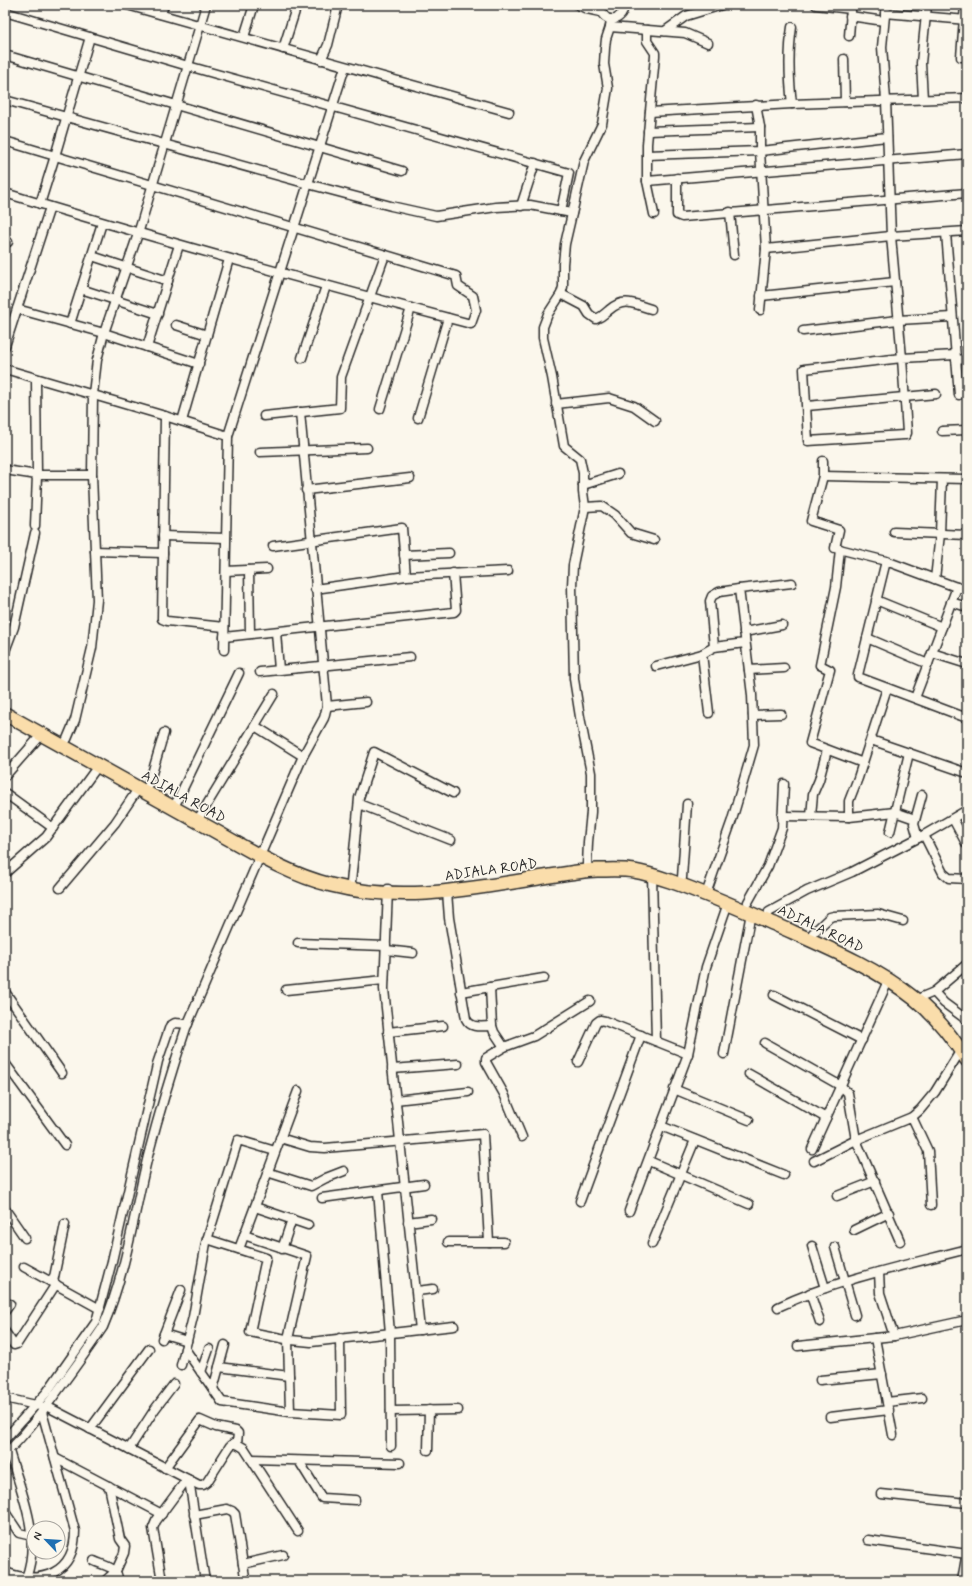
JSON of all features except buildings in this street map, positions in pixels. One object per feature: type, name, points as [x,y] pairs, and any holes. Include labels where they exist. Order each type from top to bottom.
[{"type":"main road","name":"ADIALA ROAD","points":[[5,705],[67,739],[143,788],[262,853],[326,877],[388,891],[446,886],[587,866],[618,864],[634,865],[749,907],[834,950],[888,980],[925,997]]},
{"type":"main road","name":"ADIALA ROAD","points":[[5,714],[98,766],[200,816],[262,853],[287,870],[330,885],[354,890],[447,892],[585,871],[634,871],[681,881]]},
{"type":"main road","name":"ADIALA ROAD","points":[[708,891],[728,903],[769,912],[813,933],[904,983],[925,997],[939,1023],[965,1053]]},
{"type":"street","points":[[127,5],[200,24],[345,67],[509,112]]},
{"type":"street","points":[[161,14],[164,5]]},
{"type":"street","points":[[67,739],[74,720],[92,648],[96,600],[92,475],[93,394],[97,360],[104,333],[138,234],[206,5]]},
{"type":"street","points":[[244,37],[254,5]]},
{"type":"street","points":[[283,49],[298,5]]},
{"type":"street","points":[[321,60],[328,45],[338,5]]},
{"type":"street","points":[[578,5],[587,9],[601,8],[604,16],[611,23],[647,30],[685,33],[708,43]]},
{"type":"street","points":[[587,866],[592,773],[580,717],[574,679],[572,586],[573,566],[585,507],[583,473],[580,459],[564,446],[552,377],[543,338],[543,327],[548,314],[561,294],[563,287],[565,244],[584,161],[602,124],[608,88],[604,64],[606,39],[611,23],[621,16],[623,5]]},
{"type":"street","points":[[665,31],[686,16],[722,5]]},
{"type":"street","points":[[816,5],[851,10],[965,20]]},
{"type":"street","points":[[923,99],[921,63],[928,5]]},
{"type":"street","points":[[960,57],[965,20],[965,5]]},
{"type":"street","points":[[849,36],[851,10]]},
{"type":"street","points":[[5,12],[188,66],[569,173],[561,211]]},
{"type":"street","points":[[885,13],[882,47],[886,100],[891,236],[902,358],[907,433],[906,435],[808,440],[804,369],[902,358],[967,359]]},
{"type":"street","points":[[792,27],[789,75],[792,104]]},
{"type":"street","points":[[647,30],[647,41],[655,56],[647,155],[647,181],[654,214]]},
{"type":"street","points":[[40,204],[90,37]]},
{"type":"street","points":[[5,55],[402,171]]},
{"type":"street","points":[[844,58],[845,102]]},
{"type":"street","points":[[224,650],[228,436],[345,67]]},
{"type":"street","points":[[650,112],[756,105],[967,98]]},
{"type":"street","points":[[5,100],[308,184],[390,206],[436,216],[496,207],[530,205],[572,213]]},
{"type":"street","points":[[756,105],[760,127],[760,152],[766,250],[760,310]]},
{"type":"street","points":[[648,131],[760,127]]},
{"type":"street","points":[[647,155],[760,152],[887,137]]},
{"type":"street","points":[[5,141],[456,276],[458,286],[473,296],[476,310],[471,324],[279,274],[138,234],[5,193]]},
{"type":"street","points":[[647,181],[967,154]]},
{"type":"street","points":[[521,206],[535,163]]},
{"type":"street","points":[[677,178],[677,215],[679,216],[967,193]]},
{"type":"street","points":[[5,346],[50,207]]},
{"type":"street","points":[[730,212],[734,255]]},
{"type":"street","points":[[70,324],[102,223]]},
{"type":"street","points":[[766,250],[891,236],[967,231]]},
{"type":"street","points":[[946,232],[958,395]]},
{"type":"street","points":[[148,347],[179,245]]},
{"type":"street","points":[[264,416],[340,408],[341,377],[371,298],[385,255]]},
{"type":"street","points":[[92,256],[168,281]]},
{"type":"street","points":[[182,421],[229,259]]},
{"type":"street","points":[[761,296],[895,282]]},
{"type":"street","points":[[302,358],[326,286]]},
{"type":"street","points":[[81,289],[158,314]]},
{"type":"street","points":[[561,294],[584,306],[589,314],[596,319],[601,318],[619,303],[627,302],[651,309]]},
{"type":"street","points":[[380,409],[411,308]]},
{"type":"street","points":[[17,309],[104,333],[199,364]]},
{"type":"street","points":[[803,331],[898,320],[952,317]]},
{"type":"street","points":[[418,418],[448,318]]},
{"type":"street","points":[[176,325],[207,334]]},
{"type":"street","points":[[5,369],[93,394],[228,436]]},
{"type":"street","points":[[5,651],[14,627],[35,530],[37,475],[36,379]]},
{"type":"street","points":[[807,406],[936,394]]},
{"type":"street","points":[[556,404],[609,398],[634,406],[655,421]]},
{"type":"street","points":[[29,1520],[7,1452],[96,1338],[108,1316],[123,1264],[148,1155],[188,1024],[303,756],[324,718],[327,706],[315,589],[300,412]]},
{"type":"street","points":[[165,416],[162,619],[167,621],[224,627]]},
{"type":"street","points":[[942,431],[967,430]]},
{"type":"street","points":[[260,452],[367,448]]},
{"type":"street","points":[[823,461],[823,476],[811,521],[838,530],[835,548],[886,561],[957,587],[967,588]]},
{"type":"street","points":[[5,470],[37,475],[92,475]]},
{"type":"street","points":[[583,485],[618,474]]},
{"type":"street","points":[[823,476],[967,479]]},
{"type":"street","points":[[306,490],[410,478]]},
{"type":"street","points":[[935,579],[940,534],[942,479]]},
{"type":"street","points":[[585,507],[602,506],[616,515],[631,533],[654,540]]},
{"type":"street","points":[[273,546],[311,542],[402,528],[406,576]]},
{"type":"street","points":[[894,532],[967,535]]},
{"type":"street","points":[[163,536],[226,538]]},
{"type":"street","points":[[840,549],[836,587],[820,665],[830,670],[810,743],[863,763]]},
{"type":"street","points":[[95,551],[163,553]]},
{"type":"street","points":[[404,555],[449,553]]},
{"type":"street","points":[[886,561],[858,677],[967,718]]},
{"type":"street","points":[[226,570],[267,569]]},
{"type":"street","points":[[249,570],[250,634]]},
{"type":"street","points":[[315,589],[406,576],[508,571]]},
{"type":"street","points":[[224,637],[454,612],[456,610],[453,573]]},
{"type":"street","points":[[714,647],[710,601],[712,596],[719,592],[792,583]]},
{"type":"street","points":[[915,698],[957,587]]},
{"type":"street","points":[[708,891],[754,745],[753,715],[739,589]]},
{"type":"street","points":[[876,600],[942,627]]},
{"type":"street","points":[[951,602],[967,607]]},
{"type":"street","points":[[744,632],[782,625]]},
{"type":"street","points":[[276,632],[279,670]]},
{"type":"street","points":[[867,638],[928,664]]},
{"type":"street","points":[[656,666],[702,654],[714,647],[745,643]]},
{"type":"street","points":[[932,652],[967,664]]},
{"type":"street","points":[[702,654],[709,713]]},
{"type":"street","points":[[260,672],[410,657]]},
{"type":"street","points":[[748,670],[784,668]]},
{"type":"street","points":[[176,803],[239,673]]},
{"type":"street","points":[[849,817],[849,801],[871,740],[887,688]]},
{"type":"street","points":[[200,816],[274,694]]},
{"type":"street","points":[[327,706],[366,702]]},
{"type":"street","points":[[753,715],[781,714]]},
{"type":"street","points":[[255,726],[303,756]]},
{"type":"street","points":[[60,888],[143,788],[164,733]]},
{"type":"street","points":[[5,776],[42,734]]},
{"type":"street","points":[[871,740],[967,773]]},
{"type":"street","points":[[811,816],[813,794],[819,780],[827,750]]},
{"type":"street","points":[[351,883],[358,804],[374,752],[453,793]]},
{"type":"street","points":[[890,832],[909,753]]},
{"type":"street","points":[[5,873],[46,837],[98,766]]},
{"type":"street","points":[[724,1054],[749,907],[768,866],[782,828],[784,784]]},
{"type":"street","points":[[5,793],[53,828]]},
{"type":"street","points":[[922,795],[914,824],[943,873],[949,878],[967,879]]},
{"type":"street","points":[[358,804],[450,840]]},
{"type":"street","points":[[681,881],[687,804]]},
{"type":"street","points":[[769,912],[807,891],[852,872],[921,837],[967,810]]},
{"type":"street","points":[[782,816],[849,817],[895,812],[915,819]]},
{"type":"street","points":[[953,819],[967,845]]},
{"type":"street","points":[[652,875],[656,1041]]},
{"type":"street","points":[[388,891],[384,989],[420,1330]]},
{"type":"street","points":[[447,892],[449,918],[466,1019],[468,1024],[473,1026],[492,1026]]},
{"type":"street","points":[[629,1210],[649,1161],[688,1054],[706,967],[728,903]]},
{"type":"street","points":[[813,933],[834,916],[878,914],[903,921]]},
{"type":"street","points":[[298,943],[386,948],[413,953]]},
{"type":"street","points":[[925,997],[967,964]]},
{"type":"street","points":[[461,992],[544,978]]},
{"type":"street","points":[[286,990],[384,980]]},
{"type":"street","points":[[812,1149],[888,980]]},
{"type":"street","points":[[490,987],[492,1026],[494,1032],[504,1046]]},
{"type":"street","points":[[5,992],[62,1074]]},
{"type":"street","points":[[774,995],[862,1040]]},
{"type":"street","points":[[925,997],[944,1003],[967,1020]]},
{"type":"street","points":[[522,1137],[504,1094],[486,1062],[486,1058],[504,1046],[534,1036],[590,1001]]},
{"type":"street","points":[[578,1062],[596,1022],[600,1020],[688,1054]]},
{"type":"street","points":[[5,1573],[26,1578],[42,1578],[50,1576],[69,1558],[75,1540],[75,1531],[42,1408],[47,1392],[96,1322],[158,1061],[170,1026],[177,1023],[188,1024]]},
{"type":"street","points":[[388,1032],[443,1026]]},
{"type":"street","points":[[580,1201],[641,1035]]},
{"type":"street","points":[[765,1043],[841,1086],[848,1093],[856,1140],[900,1241]]},
{"type":"street","points":[[814,1161],[856,1140],[912,1118],[935,1092],[965,1053]]},
{"type":"street","points":[[5,1063],[65,1145]]},
{"type":"street","points":[[392,1069],[458,1064]]},
{"type":"street","points":[[749,1074],[826,1118]]},
{"type":"street","points":[[674,1089],[749,1120]]},
{"type":"street","points":[[239,1249],[298,1091]]},
{"type":"street","points":[[395,1100],[468,1092]]},
{"type":"street","points":[[912,1118],[928,1151],[931,1205]]},
{"type":"street","points":[[661,1126],[784,1175]]},
{"type":"street","points":[[280,1138],[310,1147],[325,1148],[483,1134],[489,1242]]},
{"type":"street","points":[[181,1365],[193,1317],[207,1239],[238,1140],[275,1151]]},
{"type":"street","points":[[652,1244],[682,1175],[695,1140]]},
{"type":"street","points":[[649,1161],[749,1204]]},
{"type":"street","points":[[267,1172],[311,1186],[344,1171]]},
{"type":"street","points":[[837,1196],[874,1181]]},
{"type":"street","points":[[322,1198],[405,1188],[424,1184]]},
{"type":"street","points":[[378,1191],[390,1333],[391,1446]]},
{"type":"street","points":[[255,1207],[308,1225]]},
{"type":"street","points":[[5,1209],[25,1238]]},
{"type":"street","points":[[854,1230],[889,1213]]},
{"type":"street","points":[[282,1249],[292,1219]]},
{"type":"street","points":[[408,1222],[431,1220]]},
{"type":"street","points":[[5,1332],[14,1345],[17,1344],[55,1283],[65,1224]]},
{"type":"street","points":[[244,1236],[307,1256],[288,1339],[290,1412]]},
{"type":"street","points":[[207,1239],[266,1258],[250,1332],[311,1342],[454,1326]]},
{"type":"street","points":[[448,1242],[504,1242]]},
{"type":"street","points":[[812,1246],[825,1288]]},
{"type":"street","points":[[835,1247],[855,1315]]},
{"type":"street","points":[[778,1307],[810,1293],[845,1281],[967,1250]]},
{"type":"street","points":[[24,1267],[100,1309]]},
{"type":"street","points":[[879,1272],[880,1293],[894,1336]]},
{"type":"street","points":[[181,1290],[163,1336],[187,1341]]},
{"type":"street","points":[[417,1291],[433,1290]]},
{"type":"street","points":[[810,1293],[820,1322]]},
{"type":"street","points":[[798,1346],[894,1336],[967,1320]]},
{"type":"street","points":[[185,1349],[222,1402],[290,1412],[341,1415],[340,1338]]},
{"type":"street","points":[[875,1338],[893,1435]]},
{"type":"street","points":[[213,1389],[225,1345]]},
{"type":"street","points":[[201,1372],[208,1348]]},
{"type":"street","points":[[90,1429],[149,1349]]},
{"type":"street","points":[[219,1367],[289,1376]]},
{"type":"street","points":[[820,1380],[882,1374]]},
{"type":"street","points":[[129,1449],[155,1409],[174,1384]]},
{"type":"street","points":[[5,1398],[42,1408],[90,1429],[199,1485],[203,1485],[207,1482],[230,1446],[236,1444],[244,1448],[298,1531]]},
{"type":"street","points":[[830,1417],[922,1398]]},
{"type":"street","points":[[5,1439],[42,1408]]},
{"type":"street","points":[[391,1410],[458,1410]]},
{"type":"street","points":[[428,1450],[429,1410]]},
{"type":"street","points":[[165,1468],[200,1420],[216,1427],[236,1431],[238,1433],[236,1444]]},
{"type":"street","points":[[55,1458],[162,1514]]},
{"type":"street","points":[[251,1459],[400,1463]]},
{"type":"street","points":[[299,1461],[322,1498],[355,1500]]},
{"type":"street","points":[[162,1581],[153,1528],[188,1479]]},
{"type":"street","points":[[188,1479],[205,1581]]},
{"type":"street","points":[[106,1581],[116,1571],[125,1546],[120,1539],[109,1486]]},
{"type":"street","points":[[881,1494],[967,1503]]},
{"type":"street","points":[[194,1515],[227,1509],[235,1514],[245,1577]]},
{"type":"street","points":[[5,1512],[19,1533],[26,1535]]},
{"type":"street","points":[[868,1540],[967,1553],[962,1581]]},
{"type":"street","points":[[243,1564],[283,1555]]},
{"type":"street","points":[[26,1578],[31,1566],[31,1560]]},
{"type":"street","points":[[94,1562],[116,1571],[119,1575],[118,1581]]}]
